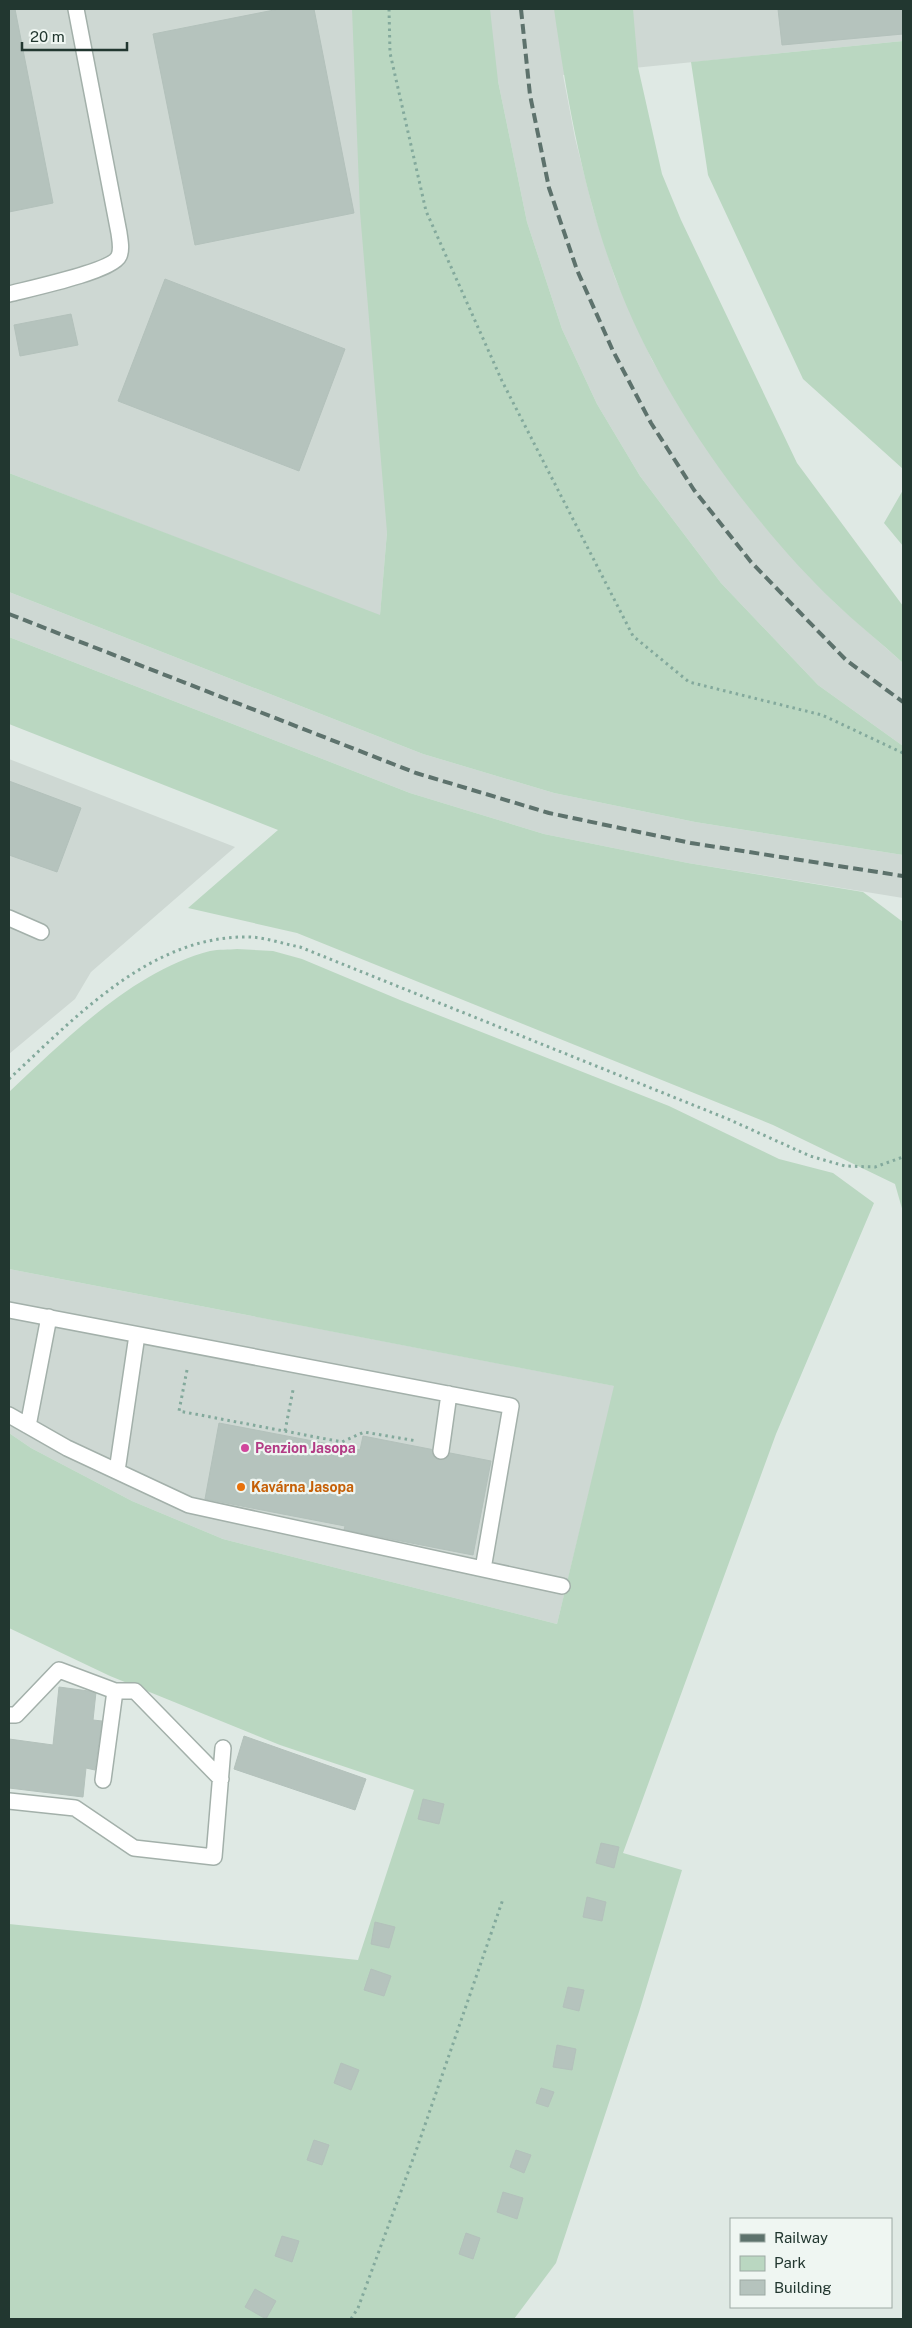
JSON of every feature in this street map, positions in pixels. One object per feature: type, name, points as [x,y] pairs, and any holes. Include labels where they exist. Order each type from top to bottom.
[{"type":"lane","points":[[9,294],[95,271],[109,266],[119,258],[121,249],[119,233],[76,9]]},
{"type":"lane","points":[[9,918],[41,932]]},
{"type":"lane","points":[[9,1310],[511,1406],[483,1569]]},
{"type":"lane","points":[[28,1426],[49,1318]]},
{"type":"lane","points":[[116,1471],[137,1335]]},
{"type":"lane","points":[[442,1448],[449,1394]]},
{"type":"lane","points":[[9,1415],[66,1448],[188,1505],[562,1586]]},
{"type":"lane","points":[[9,1715],[16,1715],[59,1670],[115,1691],[135,1692],[221,1779]]},
{"type":"lane","points":[[103,1780],[115,1691]]},
{"type":"lane","points":[[9,1801],[75,1808],[134,1848],[214,1857],[223,1748]]},
{"type":"path","points":[[389,9],[390,53],[426,211],[502,381],[633,636],[689,682],[822,714],[903,753]]},
{"type":"path","points":[[9,1079],[77,1016],[128,976],[178,949],[215,941],[252,937],[300,947],[728,1119],[810,1156],[845,1166],[875,1167],[903,1157]]},
{"type":"path","points":[[192,1345],[179,1411],[342,1442],[364,1432],[442,1448]]},
{"type":"path","points":[[285,1431],[298,1365]]},
{"type":"path","points":[[351,2319],[358,2308],[417,2148],[503,1899]]},
{"type":"shaded area","points":[[9,9],[903,9],[903,41],[563,75],[575,138],[593,209],[615,278],[652,360],[700,438],[765,527],[834,602],[903,663],[903,746],[818,685],[721,583],[640,476],[597,404],[562,329],[527,222],[498,81],[387,532],[380,616],[9,473]]},
{"type":"shaded area","points":[[9,592],[423,754],[554,793],[695,822],[903,855],[903,898],[688,863],[544,834],[410,793],[9,637]]},
{"type":"shaded area","points":[[9,759],[235,847],[91,972],[75,999],[9,1054]]},
{"type":"shaded area","points":[[9,1269],[615,1386],[557,1624],[223,1539],[132,1501],[31,1448],[9,1433]]},
{"type":"green space","points":[[352,9],[490,9],[498,81],[527,222],[562,329],[597,404],[640,476],[721,583],[818,685],[903,746],[903,855],[695,822],[554,793],[423,754],[9,592],[9,473],[380,615],[387,532],[360,212]]},
{"type":"green space","points":[[554,9],[633,9],[638,67],[662,174],[681,220],[797,463],[903,606],[903,663],[834,602],[768,531],[707,451],[655,365],[633,321],[615,277],[594,211],[577,144]]},
{"type":"green space","points":[[903,41],[903,469],[803,379],[708,175],[691,62]]},
{"type":"green space","points":[[903,490],[903,546],[884,523]]},
{"type":"green space","points":[[9,637],[410,793],[544,834],[688,863],[863,892],[903,922],[903,1212],[895,1184],[773,1125],[297,933],[188,908],[278,830],[9,724]]},
{"type":"green space","points":[[237,949],[273,951],[302,959],[400,1000],[669,1106],[779,1159],[833,1173],[874,1203],[776,1434],[623,1853],[682,1870],[639,2012],[556,2263],[514,2319],[9,2319],[9,1924],[358,1960],[414,1790],[280,1745],[110,1676],[9,1628],[9,1433],[31,1448],[132,1501],[223,1539],[557,1624],[614,1386],[9,1269],[9,1092],[77,1029],[128,990],[154,974],[182,961],[210,951]]},
{"type":"building","points":[[9,9],[15,9],[53,203],[9,212]]},
{"type":"building","points":[[279,9],[314,9],[354,213],[195,245],[153,34]]},
{"type":"building","points":[[778,9],[903,9],[903,34],[782,45]]},
{"type":"building","points":[[165,279],[345,349],[299,471],[118,401]]},
{"type":"building","points":[[71,314],[78,345],[20,356],[14,325]]},
{"type":"building","points":[[9,781],[81,808],[57,872],[9,855]]},
{"type":"building","points":[[219,1423],[360,1450],[363,1436],[491,1461],[473,1555],[344,1530],[345,1526],[205,1499]]},
{"type":"building","points":[[59,1687],[96,1692],[93,1720],[102,1721],[95,1770],[86,1768],[83,1797],[9,1788],[9,1739],[53,1745]]},
{"type":"building","points":[[244,1736],[366,1779],[355,1810],[234,1769]]},
{"type":"building","points":[[423,1799],[444,1804],[439,1824],[418,1819]]},
{"type":"building","points":[[601,1843],[619,1847],[614,1868],[596,1863]]},
{"type":"building","points":[[587,1897],[606,1902],[602,1921],[583,1917]]},
{"type":"building","points":[[375,1922],[395,1927],[389,1948],[371,1944]]},
{"type":"building","points":[[371,1969],[391,1976],[384,1996],[364,1990]]},
{"type":"building","points":[[568,1987],[584,1990],[579,2011],[563,2007]]},
{"type":"building","points":[[557,2045],[576,2049],[572,2070],[553,2067]]},
{"type":"building","points":[[341,2063],[359,2070],[351,2090],[334,2083]]},
{"type":"building","points":[[541,2088],[554,2092],[548,2107],[536,2103]]},
{"type":"building","points":[[314,2140],[329,2145],[322,2165],[307,2160]]},
{"type":"building","points":[[516,2150],[531,2155],[524,2173],[510,2167]]},
{"type":"building","points":[[503,2192],[523,2198],[517,2219],[497,2212]]},
{"type":"building","points":[[466,2233],[480,2238],[473,2259],[459,2254]]},
{"type":"building","points":[[282,2236],[299,2241],[292,2262],[275,2256]]},
{"type":"building","points":[[255,2289],[276,2301],[266,2319],[245,2307]]},
{"type":"railway","points":[[521,9],[530,95],[549,188],[577,270],[613,351],[651,423],[694,490],[751,562],[846,660],[903,702]]},
{"type":"railway","points":[[9,614],[416,773],[549,813],[691,843],[903,876]]},
{"type":"place","name":"Penzion Jasopa","points":[[245,1448]]},
{"type":"place","name":"Kavárna Jasopa","points":[[241,1487]]}]
